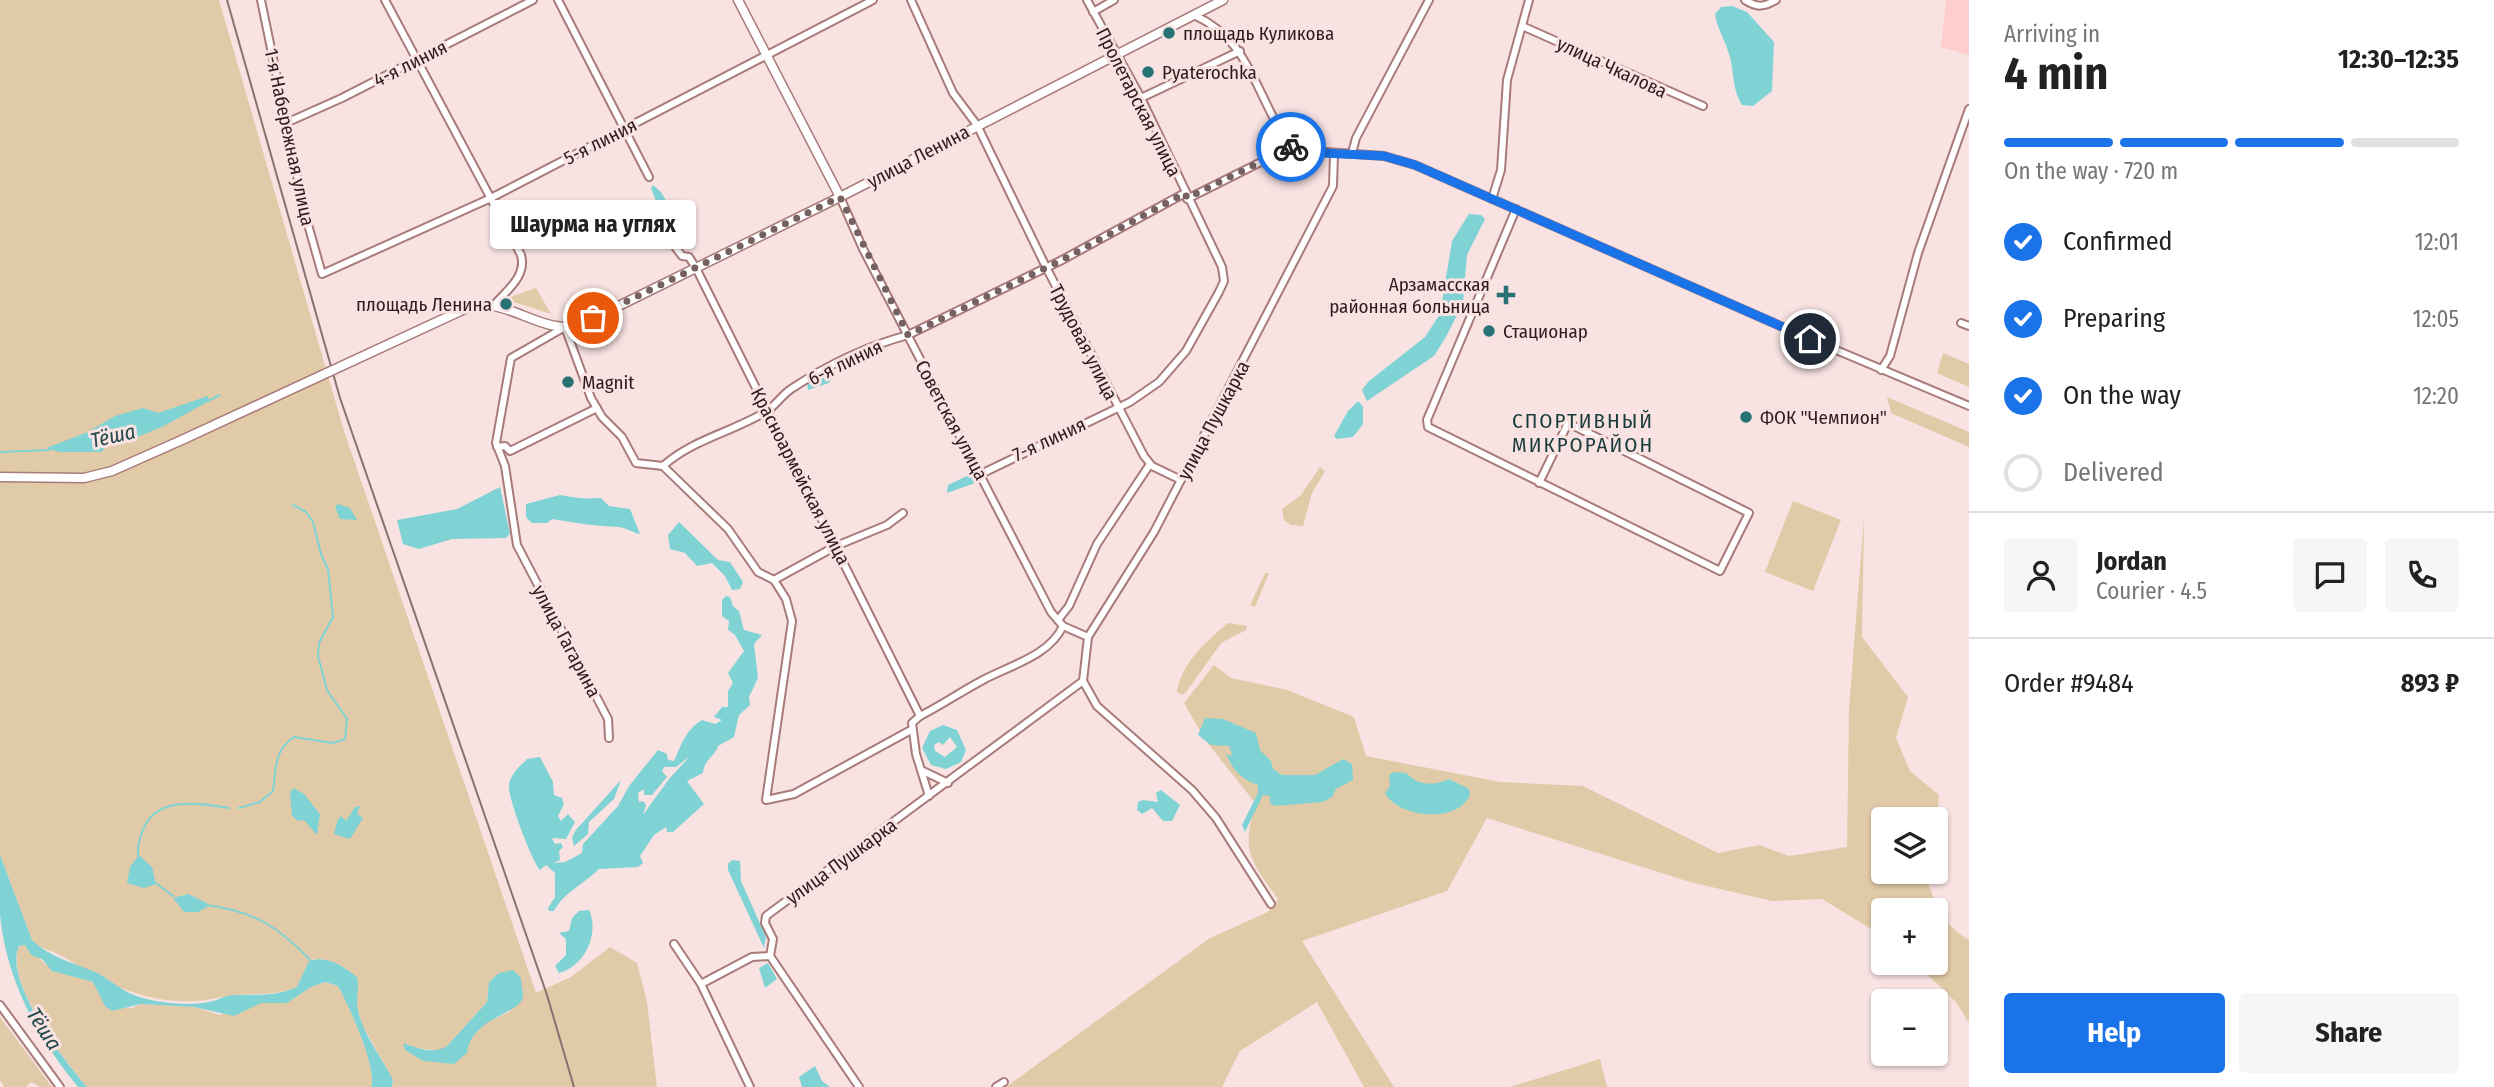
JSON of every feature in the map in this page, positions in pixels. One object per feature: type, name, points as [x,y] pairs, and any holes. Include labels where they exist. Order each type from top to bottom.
[{"type":"main road","name":"Советская улица","points":[[738,0],[840,197]]},
{"type":"main road","points":[[1117,54],[1194,15],[1204,4],[1223,0]]},
{"type":"main road","name":"улица Ленина","points":[[565,327],[580,325],[840,197],[1117,54]]},
{"type":"main road","points":[[0,477],[84,478],[112,471],[469,307],[494,304],[565,327]]},
{"type":"street","name":"1-я Набережная улица","points":[[261,0],[305,214],[322,274]]},
{"type":"street","points":[[385,0],[523,263],[519,277],[494,304]]},
{"type":"street","name":"4-я линия","points":[[286,123],[533,0]]},
{"type":"street","points":[[558,0],[649,177]]},
{"type":"street","name":"5-я линия","points":[[322,274],[491,198],[873,0]]},
{"type":"street","name":"Трудовая улица","points":[[911,0],[953,93],[977,125],[1045,267],[1150,464]]},
{"type":"street","name":"Пролетарская улица","points":[[1087,0],[1141,97],[1222,267],[1224,281]]},
{"type":"street","points":[[1093,12],[1114,0]]},
{"type":"street","points":[[1352,153],[1356,138],[1429,0]]},
{"type":"street","points":[[1492,199],[1501,170],[1507,80],[1529,0]]},
{"type":"street","points":[[1745,0],[1754,6],[1766,5],[1776,0]]},
{"type":"street","points":[[1194,15],[1228,35],[1240,51],[1282,132],[1293,146],[1303,152],[1352,153],[1402,160],[1969,406]]},
{"type":"street","name":"улица Чкалова","points":[[1522,26],[1703,106]]},
{"type":"street","points":[[1141,97],[1240,51]]},
{"type":"street","points":[[1881,370],[1890,356],[1918,253],[1969,109]]},
{"type":"street","name":"6-я линия","points":[[663,466],[680,450],[768,410],[788,391],[811,377],[882,342],[908,335],[1186,196],[1293,146]]},
{"type":"street","name":"улица Пушкарка","points":[[770,956],[772,939],[765,923],[766,916],[1083,681],[1088,638],[1154,532],[1333,186],[1334,154]]},
{"type":"street","name":"Советская улица","points":[[840,197],[1051,612],[1061,623]]},
{"type":"street","points":[[1516,209],[1427,424],[1539,483],[1720,572],[1749,513],[1568,423],[1539,483]]},
{"type":"street","name":"Красноармейская улица","points":[[673,244],[682,256],[690,257],[696,268],[920,716]]},
{"type":"street","name":"7-я линия","points":[[981,474],[1118,407],[1158,382],[1177,363],[1224,281]]},
{"type":"street","points":[[1961,323],[1969,326]]},
{"type":"street","points":[[597,408],[510,451],[505,446],[497,447],[511,358],[565,327],[597,408],[622,437],[636,463],[663,466],[728,529],[758,572],[774,580],[786,599],[792,621],[766,800],[794,794],[911,730],[920,716],[1038,653],[1057,638],[1061,623],[1097,544],[1150,464],[1181,480]]},
{"type":"street","name":"улица Гагарина","points":[[497,447],[505,466],[517,545],[608,719],[610,738]]},
{"type":"street","points":[[774,580],[836,546],[887,525],[903,513]]},
{"type":"street","points":[[1061,623],[1088,638]]},
{"type":"street","points":[[1083,681],[1097,706],[1192,790],[1216,818],[1271,904]]},
{"type":"street","points":[[911,730],[919,769],[929,796]]},
{"type":"street","points":[[919,769],[948,783]]},
{"type":"street","points":[[674,944],[701,984],[750,1087]]},
{"type":"street","points":[[701,984],[752,957],[770,956],[859,1087]]},
{"type":"street","points":[[0,1005],[60,1087]]},
{"type":"street","points":[[996,1087],[1004,1082]]},
{"type":"shaded area","points":[[0,0],[219,0],[344,431],[536,993],[571,977],[610,947],[637,963],[647,1002],[657,1087],[392,1087],[393,1080],[363,1026],[345,968],[324,960],[310,960],[297,987],[278,992],[180,1001],[142,995],[106,981],[32,940],[0,855]],"holes":[[[489,982],[511,1011],[484,1024],[469,1041],[423,1061],[418,1048],[439,1051],[447,1046],[487,1002]]]},
{"type":"shaded area","points":[[1946,0],[1969,0],[1969,55],[1941,47]]},
{"type":"shaded area","points":[[536,288],[551,314],[505,299]]},
{"type":"shaded area","points":[[1943,353],[1969,364],[1969,387],[1937,373]]},
{"type":"shaded area","points":[[1887,397],[1969,432],[1969,447],[1891,413]]},
{"type":"shaded area","points":[[1320,467],[1325,471],[1312,493],[1303,526],[1291,525],[1284,520],[1282,509],[1301,495]]},
{"type":"shaded area","points":[[1793,501],[1841,520],[1813,591],[1765,572]]},
{"type":"shaded area","points":[[1864,517],[1862,637],[1908,697],[1896,738],[1910,771],[1939,795],[1938,807],[1871,807],[1871,884],[1929,884],[1934,898],[1871,898],[1871,929],[1822,899],[1772,901],[1690,882],[1487,818],[1447,891],[1302,941],[1394,1087],[1364,1087],[1317,1002],[1240,1051],[1222,1087],[1006,1087],[1210,938],[1268,912],[1278,899],[1251,855],[1249,833],[1256,804],[1206,741],[1184,703],[1214,665],[1231,678],[1287,690],[1354,717],[1366,756],[1500,782],[1583,786],[1718,853],[1759,845],[1789,856],[1847,847],[1849,709]]},
{"type":"shaded area","points":[[1265,573],[1269,573],[1255,607],[1250,605]]},
{"type":"shaded area","points":[[1228,623],[1247,626],[1246,630],[1221,643],[1187,691],[1182,695],[1177,692],[1179,681],[1189,662]]},
{"type":"shaded area","points":[[1948,922],[1969,940],[1969,1023],[1948,994],[1948,989],[1942,989],[1928,975],[1948,975]]},
{"type":"shaded area","points":[[25,945],[52,970],[93,982],[105,1006],[132,1008],[141,1004],[194,1007],[220,1015],[261,1003],[287,1003],[311,987],[325,982],[338,986],[366,1051],[372,1078],[371,1087],[87,1087],[51,1040],[28,999],[20,979],[17,961],[19,946]]},
{"type":"shaded area","points":[[0,1017],[52,1087],[40,1087],[31,1082],[26,1087],[4,1087],[0,1080]]},
{"type":"shaded area","points":[[1600,1059],[1607,1087],[1510,1087]]},
{"type":"water","points":[[1732,6],[1747,12],[1774,42],[1772,91],[1753,106],[1742,105],[1739,98],[1730,58],[1716,19],[1715,14],[1721,7]]},
{"type":"water","points":[[653,185],[661,192],[686,235],[687,239],[681,245],[663,219],[651,188]]},
{"type":"water","points":[[1469,214],[1481,215],[1485,219],[1467,255],[1463,303],[1447,335],[1434,356],[1367,401],[1362,390],[1368,382],[1425,337],[1440,314],[1452,241]]},
{"type":"water","points":[[835,373],[829,383],[808,390],[807,383]]},
{"type":"water","points":[[208,396],[209,401],[164,426],[123,443],[113,442],[101,452],[60,452],[46,448],[88,432],[115,416],[143,408],[158,413]]},
{"type":"water","points":[[1358,401],[1363,407],[1363,424],[1353,437],[1337,439],[1334,436],[1348,411]]},
{"type":"water","points":[[971,474],[976,477],[975,483],[947,493],[948,485]]},
{"type":"water","points":[[500,487],[510,534],[506,538],[452,539],[419,549],[403,544],[397,520],[457,509]]},
{"type":"water","points":[[560,495],[601,498],[609,506],[630,509],[640,534],[620,527],[552,519],[547,523],[532,523],[526,517],[526,504]]},
{"type":"water","points":[[338,504],[350,508],[357,520],[340,519],[335,507]]},
{"type":"water","points":[[679,522],[718,560],[730,562],[743,582],[740,589],[732,590],[725,576],[712,563],[697,566],[685,553],[670,549],[668,535]]},
{"type":"water","points":[[726,596],[730,597],[733,606],[739,611],[744,630],[762,635],[754,644],[758,678],[749,697],[750,705],[739,715],[734,737],[718,746],[705,764],[703,773],[687,781],[704,804],[673,832],[667,832],[666,827],[654,835],[640,856],[643,863],[638,867],[599,869],[568,894],[554,911],[549,911],[548,908],[555,897],[555,873],[546,865],[540,870],[532,854],[512,802],[509,791],[511,778],[527,759],[540,757],[553,782],[554,795],[562,798],[564,804],[558,816],[561,821],[568,814],[575,822],[566,839],[552,838],[555,844],[561,843],[563,847],[559,851],[560,860],[554,863],[565,862],[582,853],[583,844],[618,806],[629,786],[658,750],[667,754],[668,760],[674,761],[684,739],[696,724],[702,720],[715,724],[722,720],[714,717],[722,707],[728,707],[728,691],[733,683],[728,673],[744,651],[735,635],[728,630],[729,621],[722,616],[722,600]],"holes":[[[690,756],[643,815],[646,805],[643,801],[639,802],[638,793],[644,789],[644,795],[652,795],[667,777],[662,771],[664,767],[676,767]]]},
{"type":"water","points":[[1205,718],[1223,719],[1256,733],[1260,750],[1271,761],[1273,769],[1282,775],[1315,775],[1343,759],[1352,764],[1353,780],[1336,789],[1332,797],[1323,802],[1275,806],[1270,803],[1270,796],[1263,795],[1245,832],[1242,825],[1258,793],[1258,785],[1242,777],[1231,764],[1226,753],[1230,756],[1232,754],[1229,746],[1211,745],[1198,735]]},
{"type":"water","points":[[943,725],[957,730],[966,750],[961,762],[946,769],[931,765],[922,748],[930,731]],"holes":[[[950,737],[957,747],[945,757],[935,751],[934,745],[939,742],[943,745]]]},
{"type":"water","points":[[1394,772],[1406,773],[1426,784],[1449,779],[1469,789],[1470,795],[1463,805],[1453,811],[1441,814],[1414,812],[1402,808],[1385,793],[1390,786],[1389,775]]},
{"type":"water","points":[[621,780],[614,799],[589,822],[588,834],[574,846],[572,838],[575,831]]},
{"type":"water","points":[[294,788],[304,794],[320,814],[317,835],[304,820],[298,821],[292,816],[290,792]]},
{"type":"water","points":[[1161,790],[1180,805],[1172,821],[1163,821],[1152,808],[1142,814],[1137,810],[1138,802],[1143,800],[1158,802],[1156,793]]},
{"type":"water","points":[[360,806],[357,814],[363,818],[350,839],[334,834],[338,819],[341,816],[346,821],[355,807]]},
{"type":"water","points":[[0,855],[32,940],[53,955],[98,973],[134,995],[184,1004],[204,1003],[231,995],[273,994],[297,987],[309,961],[322,959],[340,966],[357,977],[360,1019],[393,1080],[392,1087],[371,1087],[372,1078],[366,1052],[338,986],[325,982],[311,987],[287,1003],[261,1003],[234,1016],[194,1007],[141,1004],[112,1011],[105,1006],[93,982],[52,971],[42,959],[31,955],[25,945],[19,946],[16,961],[27,999],[51,1040],[87,1087],[78,1087],[37,1028],[9,962],[0,915]]},
{"type":"water","points":[[139,855],[152,867],[156,884],[144,888],[127,883],[130,867]]},
{"type":"water","points":[[732,860],[740,861],[741,881],[766,937],[764,948],[728,870],[728,864]]},
{"type":"water","points":[[188,894],[207,903],[207,907],[198,912],[184,912],[173,898]]},
{"type":"water","points":[[589,910],[592,929],[587,948],[576,964],[559,973],[555,966],[566,955],[566,939],[559,933],[569,931],[572,918],[579,911]]},
{"type":"water","points":[[768,963],[777,979],[765,988],[759,968]]},
{"type":"water","points":[[513,970],[521,978],[521,1002],[478,1031],[471,1040],[467,1053],[454,1064],[423,1061],[405,1050],[403,1043],[431,1050],[447,1046],[487,1002],[489,982],[499,973]]},
{"type":"water","points":[[815,1066],[822,1081],[830,1087],[802,1087],[799,1077]]},
{"type":"waterway","name":"Тёша","points":[[208,401],[220,395]]},
{"type":"waterway","name":"Тёша","points":[[0,452],[50,450]]},
{"type":"waterway","points":[[239,808],[260,802],[273,791],[279,754],[294,737],[333,743],[345,739],[347,719],[327,690],[318,656],[319,643],[333,617],[328,569],[321,554],[313,522],[306,512],[293,505]]},
{"type":"waterway","points":[[139,859],[142,832],[148,820],[157,812],[179,804],[229,808]]},
{"type":"waterway","points":[[156,883],[173,896]]},
{"type":"waterway","points":[[206,905],[238,911],[264,922],[288,939],[311,961]]},
{"type":"railway","points":[[227,0],[340,398],[547,995],[574,1087]]},
{"type":"way so far","points":[[593,318],[840,197],[863,249],[908,335],[1111,235],[1185,193],[1187,198],[1291,147]]},
{"type":"place","name":"площадь Куликова","points":[[1169,33]]},
{"type":"place","name":"Pyaterochka","points":[[1148,72]]},
{"type":"place","name":"Арзамасская районная больница","points":[[1506,295]]},
{"type":"place","name":"площадь Ленина","points":[[506,304]]},
{"type":"place","name":"Шаурма на углях","points":[[593,318]]},
{"type":"place","name":"Стационар","points":[[1489,331]]},
{"type":"place","name":"Magnit","points":[[568,382]]},
{"type":"place","name":"ФОК \"Чемпион\"","points":[[1746,417]]},
{"type":"district","name":"СПОРТИВНЫЙ МИКРОРАЙОН","points":[[1583,433]]},
{"type":"route","points":[[1291,147],[1303,152],[1352,153],[1402,160],[1810,339]]}]
